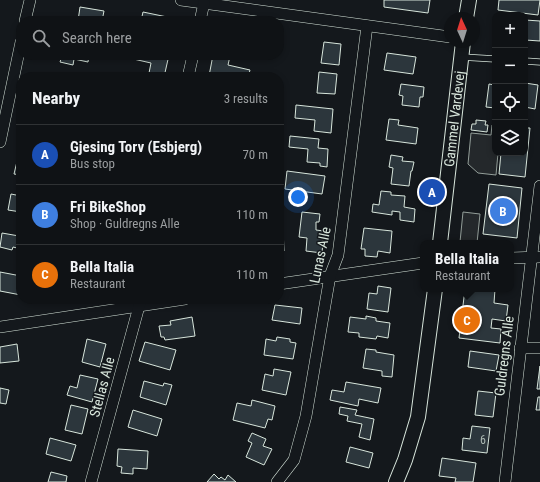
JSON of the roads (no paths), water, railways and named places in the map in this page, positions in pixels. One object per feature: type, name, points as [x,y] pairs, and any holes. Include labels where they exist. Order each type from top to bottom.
[{"type":"street","points":[[26,16],[30,0]]},
{"type":"street","points":[[181,0],[444,37]]},
{"type":"street","points":[[467,12],[469,0]]},
{"type":"street","points":[[201,16],[204,3]]},
{"type":"street","name":"Lunas Alle","points":[[277,482],[294,460],[306,416],[330,276],[338,255],[367,26]]},
{"type":"street","name":"Gammel Vardevej","points":[[440,240],[463,48]]},
{"type":"street","points":[[0,142],[17,60]]},
{"type":"street","points":[[189,72],[192,60]]},
{"type":"street","name":"Guldregns Alle","points":[[505,482],[520,348],[536,257],[540,186]]},
{"type":"street","points":[[514,258],[536,257]]},
{"type":"street","points":[[284,283],[420,263]]},
{"type":"street","points":[[396,482],[405,460],[418,417],[435,292]]},
{"type":"street","points":[[0,327],[134,304]]},
{"type":"street","name":"Stellas Alle","points":[[92,482],[140,304]]},
{"type":"street","points":[[520,348],[540,348]]},
{"type":"lane","points":[[462,57],[492,59]]},
{"type":"lane","points":[[528,61],[540,62]]},
{"type":"place","name":"Gjesing Torv (Esbjerg)","points":[[432,192]]},
{"type":"place","name":"Fri BikeShop","points":[[503,211]]},
{"type":"place","name":"Bella Italia","points":[[467,320]]}]
